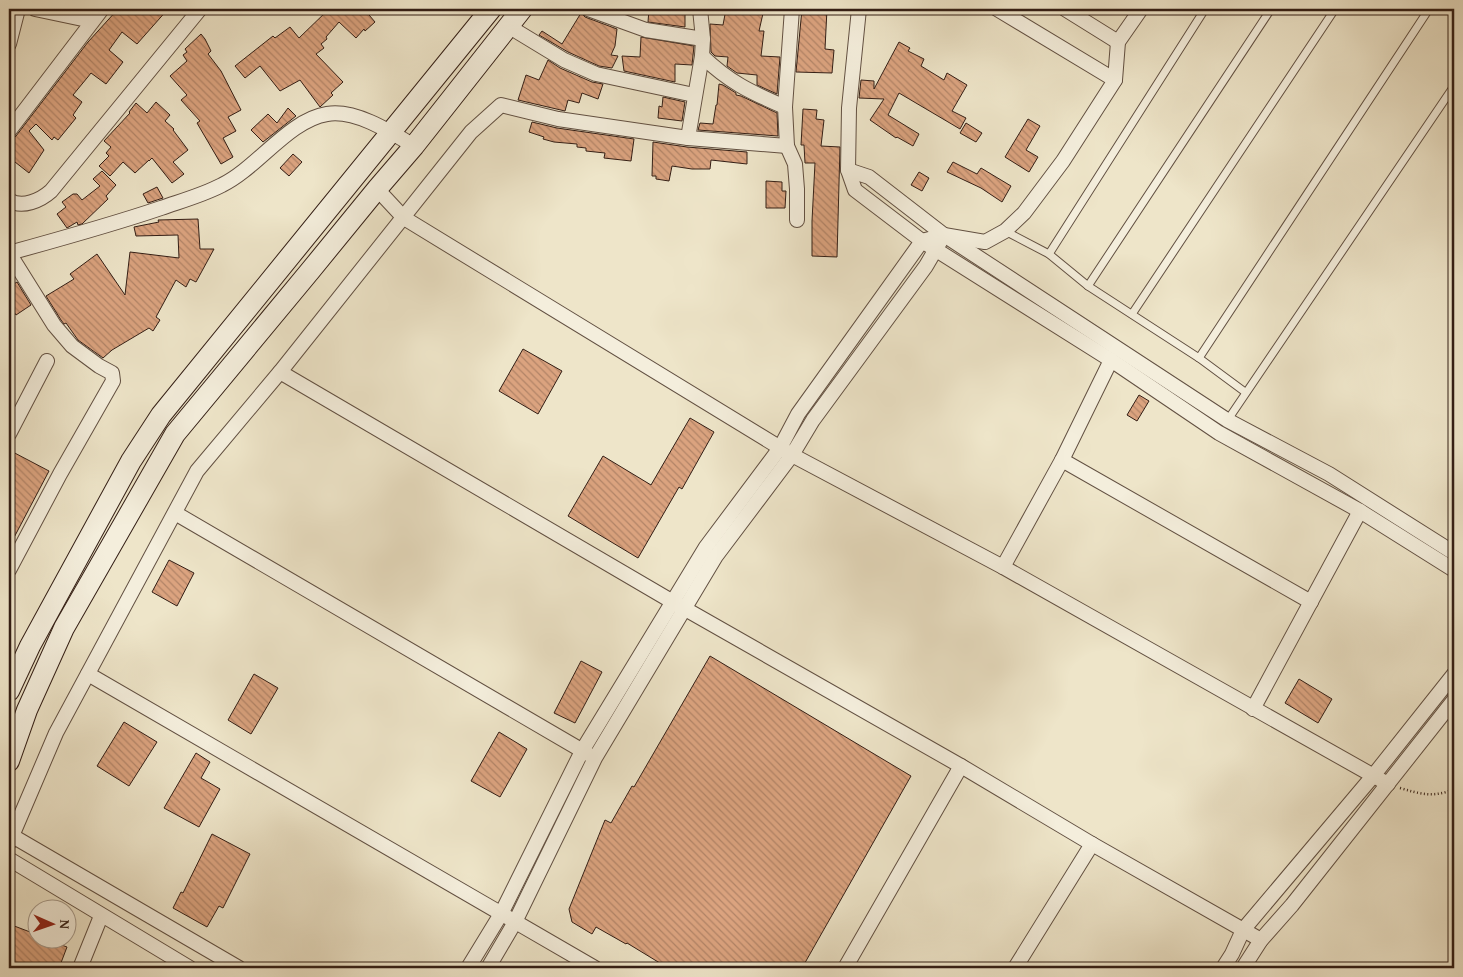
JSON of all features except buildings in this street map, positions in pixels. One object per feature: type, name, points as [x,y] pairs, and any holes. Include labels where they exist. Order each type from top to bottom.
[{"type":"main road","points":[[9,691],[30,646],[131,461],[161,415],[491,9]]},
{"type":"main road","points":[[9,761],[27,710],[64,628],[175,434],[377,188],[414,146],[522,9]]},
{"type":"street","points":[[9,44],[18,9]]},
{"type":"street","points":[[35,9],[92,21]]},
{"type":"street","points":[[9,131],[102,9]]},
{"type":"street","points":[[9,200],[12,203],[32,203],[42,199],[51,191],[200,9]]},
{"type":"street","points":[[588,9],[646,30],[703,39]]},
{"type":"street","points":[[688,138],[702,56],[703,39],[700,9]]},
{"type":"street","points":[[792,9],[784,107],[787,146],[794,164],[798,189],[797,220]]},
{"type":"street","points":[[859,9],[849,108],[848,170],[855,190],[922,241],[1111,360],[1218,433],[1360,511],[1454,570]]},
{"type":"street","points":[[997,9],[1115,80]]},
{"type":"street","points":[[1065,9],[1086,14],[1118,42]]},
{"type":"street","points":[[488,968],[515,922],[595,758],[678,605],[706,547],[780,448],[798,414],[922,241],[944,235],[986,242],[1005,231],[1024,213],[1063,161],[1115,80],[1118,42],[1141,9]]},
{"type":"street","points":[[508,26],[564,60],[596,74],[694,95]]},
{"type":"street","points":[[702,56],[719,72],[749,92],[784,107]]},
{"type":"street","points":[[239,968],[10,838],[56,733],[197,471],[280,372],[472,132],[501,105],[558,119],[688,138],[787,146]]},
{"type":"street","points":[[9,570],[60,474],[113,381],[114,376],[72,346],[54,325],[9,253],[101,228],[223,185],[261,157],[289,133],[314,117],[328,113],[345,112],[390,131],[414,146]]},
{"type":"street","points":[[848,170],[868,177],[944,235],[1227,420],[1329,474],[1454,553]]},
{"type":"street","points":[[377,188],[404,218],[780,448],[1003,567],[1388,784]]},
{"type":"street","points":[[468,968],[501,914],[582,751],[678,605],[792,455],[813,420],[936,250],[944,235]]},
{"type":"street","points":[[1003,567],[1062,460],[1111,360]]},
{"type":"street","points":[[9,434],[47,361]]},
{"type":"street","points":[[280,372],[678,605],[1261,940]]},
{"type":"street","points":[[1062,460],[1311,602]]},
{"type":"street","points":[[1253,709],[1360,511]]},
{"type":"street","points":[[175,513],[595,758]]},
{"type":"street","points":[[88,674],[595,968]]},
{"type":"street","points":[[1223,968],[1243,930],[1373,776],[1454,674]]},
{"type":"street","points":[[1243,968],[1261,940],[1292,905],[1454,700]]},
{"type":"street","points":[[845,968],[961,766]]},
{"type":"street","points":[[1015,968],[1092,844]]},
{"type":"street","points":[[9,859],[186,967]]},
{"type":"street","points":[[80,968],[102,916]]},
{"type":"lane","points":[[1049,254],[1205,9]]},
{"type":"lane","points":[[1088,286],[1271,9]]},
{"type":"lane","points":[[1132,314],[1335,9]]},
{"type":"lane","points":[[1199,358],[1429,9]]},
{"type":"lane","points":[[1218,433],[1454,86]]},
{"type":"lane","points":[[1005,231],[1049,254],[1088,286],[1199,358],[1245,392]]},
{"type":"path","points":[[1388,784],[1422,794],[1443,794],[1454,789]]}]
